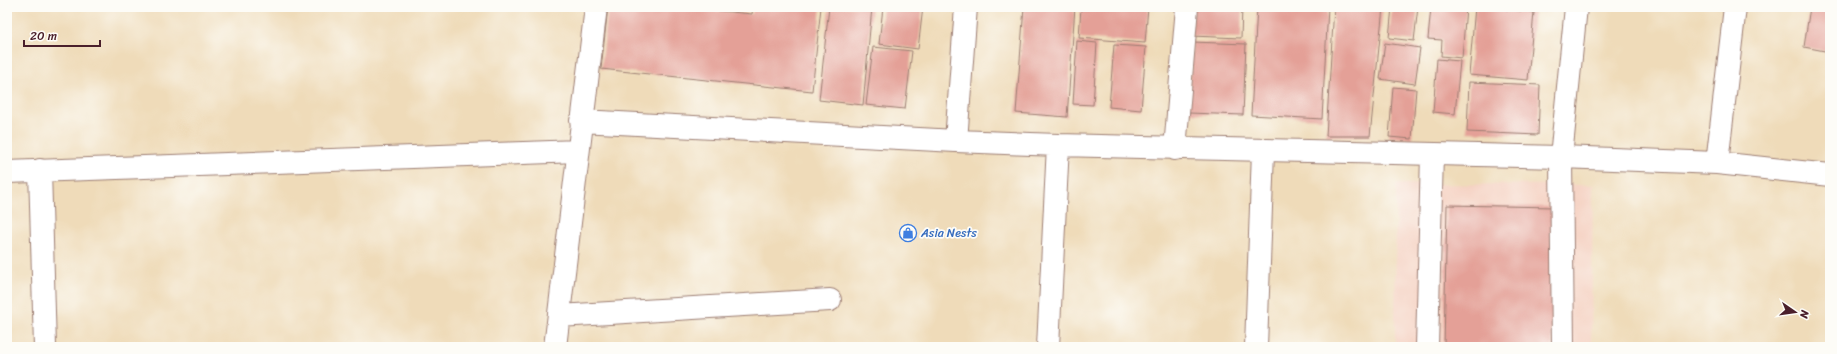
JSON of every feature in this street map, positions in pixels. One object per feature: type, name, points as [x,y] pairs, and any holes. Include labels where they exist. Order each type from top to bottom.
[{"type":"street","points":[[555,347],[596,7]]},
{"type":"street","points":[[956,141],[966,7]]},
{"type":"street","points":[[1175,149],[1187,7]]},
{"type":"street","points":[[1563,347],[1561,157],[1576,7]]},
{"type":"street","points":[[1717,163],[1735,7]]},
{"type":"street","points":[[582,121],[1058,145],[1175,149],[1561,157],[1717,163],[1830,175]]},
{"type":"street","points":[[1048,347],[1058,145]]},
{"type":"street","points":[[7,172],[578,151]]},
{"type":"street","points":[[1256,347],[1263,151]]},
{"type":"street","points":[[1427,347],[1432,154]]},
{"type":"street","points":[[40,170],[45,347]]},
{"type":"street","points":[[559,316],[830,300]]},
{"type":"shaded area","points":[[1396,184],[1593,185],[1591,347],[1395,347]]},
{"type":"building","points":[[608,7],[679,7],[752,14],[753,7],[821,7],[812,91],[601,69]]},
{"type":"building","points":[[829,7],[872,7],[863,105],[819,100]]},
{"type":"building","points":[[883,7],[923,7],[918,49],[879,44]]},
{"type":"building","points":[[1024,7],[1075,7],[1067,117],[1016,113]]},
{"type":"building","points":[[1081,7],[1148,7],[1145,43],[1079,38]]},
{"type":"building","points":[[1193,7],[1242,7],[1241,38],[1191,36]]},
{"type":"building","points":[[1257,7],[1328,7],[1322,119],[1251,115]]},
{"type":"building","points":[[1334,7],[1383,7],[1370,136],[1326,136]]},
{"type":"building","points":[[1392,7],[1418,7],[1414,41],[1389,38]]},
{"type":"building","points":[[1431,7],[1466,7],[1462,58],[1441,56],[1442,40],[1428,39]]},
{"type":"building","points":[[1475,7],[1534,12],[1528,80],[1469,75]]},
{"type":"building","points":[[1810,7],[1830,7],[1830,52],[1804,47]]},
{"type":"building","points":[[1077,41],[1097,43],[1093,105],[1073,104]]},
{"type":"building","points":[[1192,42],[1246,44],[1243,115],[1189,113]]},
{"type":"building","points":[[1385,43],[1420,48],[1415,84],[1380,79]]},
{"type":"building","points":[[1114,45],[1146,47],[1141,110],[1109,107]]},
{"type":"building","points":[[873,47],[912,51],[905,109],[866,105]]},
{"type":"building","points":[[1437,59],[1460,61],[1455,114],[1433,112]]},
{"type":"building","points":[[1469,82],[1540,85],[1538,135],[1467,132]]},
{"type":"building","points":[[1393,87],[1416,89],[1412,139],[1389,137]]},
{"type":"building","points":[[1447,205],[1555,207],[1552,347],[1444,347]]},
{"type":"place","name":"Asia Nests","points":[[908,233]]}]
